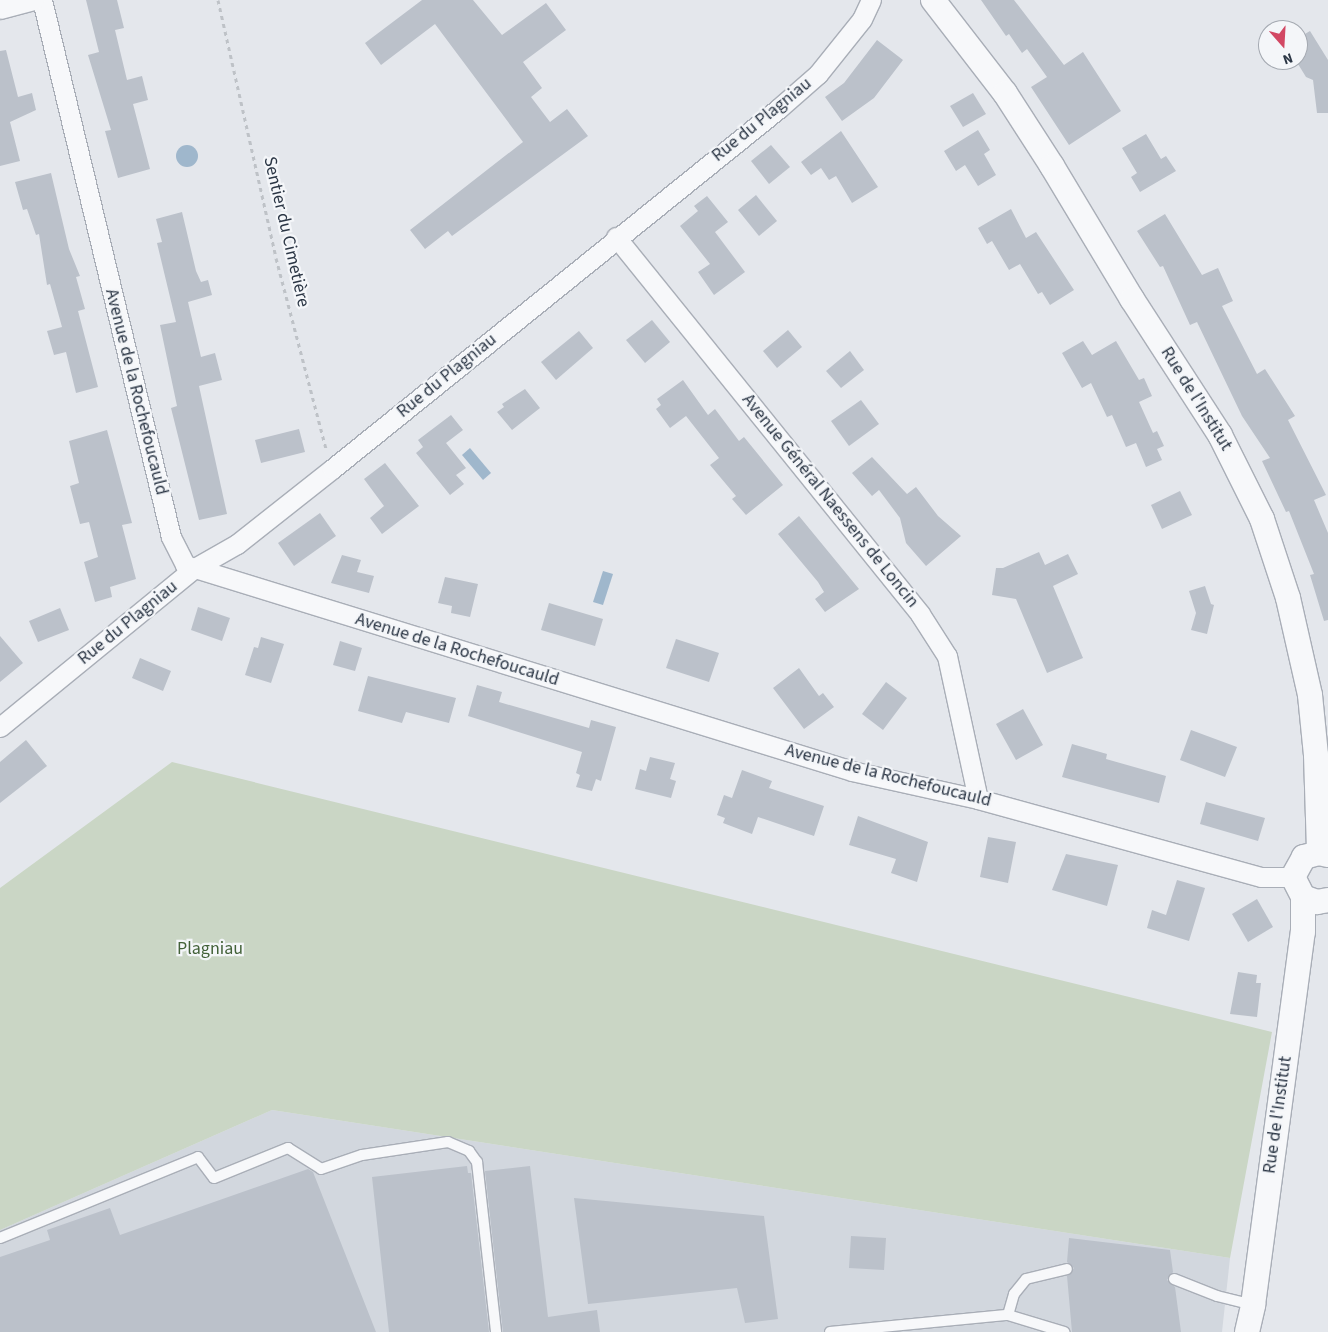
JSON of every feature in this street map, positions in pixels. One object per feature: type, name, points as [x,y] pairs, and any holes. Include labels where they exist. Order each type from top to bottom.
[{"type":"street","points":[[0,10],[34,0]]},
{"type":"street","name":"Avenue de la Rochefoucauld","points":[[42,0],[171,537],[185,565],[192,569],[852,771],[978,798],[1298,887]]},
{"type":"street","name":"Rue du Plagniau","points":[[0,727],[192,569],[237,544],[332,469],[601,253],[616,237],[778,109],[818,74],[862,19],[871,0]]},
{"type":"street","name":"Rue de l'Institut","points":[[933,0],[1005,93],[1052,166],[1132,299],[1220,435],[1262,519],[1288,598],[1310,695],[1323,854]]},
{"type":"street","name":"Avenue Général Naessens de Loncin","points":[[616,237],[920,614],[948,656],[978,798]]},
{"type":"street","points":[[1323,854],[1298,862],[1298,887],[1317,902],[1328,900]]},
{"type":"street","name":"Rue de l'Institut","points":[[1247,1332],[1253,1305],[1302,932],[1298,887]]},
{"type":"lane","points":[[0,1238],[198,1157],[214,1178],[288,1148],[321,1169],[362,1155],[448,1142],[469,1151],[477,1162],[496,1332]]},
{"type":"lane","points":[[1008,1315],[1014,1294],[1026,1278],[1067,1269]]},
{"type":"lane","points":[[1174,1279],[1217,1296],[1253,1305]]},
{"type":"lane","points":[[830,1332],[1008,1315],[1067,1330]]},
{"type":"path","name":"Sentier du Cimetière","points":[[218,0],[276,258],[332,469]]},
{"type":"shaded area","points":[[272,1110],[1230,1258],[1222,1332],[0,1332],[0,1230]]},
{"type":"green space","name":"Plagniau","points":[[172,762],[1272,1032],[1230,1258],[272,1110],[0,1230],[0,888]]},
{"type":"water","points":[[187,145],[195,148],[198,156],[195,164],[187,167],[179,164],[176,156],[179,148]]},
{"type":"water","points":[[470,448],[491,473],[483,480],[462,455]]},
{"type":"water","points":[[603,571],[613,574],[603,605],[593,602]]},
{"type":"building","points":[[86,0],[117,0],[124,28],[115,30],[127,80],[142,76],[148,100],[133,104],[150,169],[118,178],[105,131],[111,130],[88,55],[99,52]]},
{"type":"building","points":[[422,0],[473,0],[502,35],[546,3],[566,30],[523,62],[542,88],[531,97],[550,122],[567,109],[588,136],[452,236],[448,231],[425,249],[410,230],[523,142],[435,24],[381,65],[365,43]]},
{"type":"building","points":[[981,0],[1014,0],[1064,65],[1083,52],[1121,111],[1069,145],[1031,87],[1047,77],[1027,49],[1022,53],[1009,34],[1006,36]]},
{"type":"building","points":[[1310,31],[1328,60],[1328,113],[1317,113],[1313,80],[1306,77],[1302,70],[1308,70],[1308,32]]},
{"type":"building","points":[[877,40],[903,60],[874,98],[842,121],[825,97],[844,83]]},
{"type":"building","points":[[6,50],[18,97],[32,93],[36,110],[10,122],[20,161],[0,166],[0,51]]},
{"type":"building","points":[[973,93],[986,114],[963,127],[950,106]]},
{"type":"building","points":[[978,130],[990,150],[984,154],[996,175],[978,186],[965,165],[956,171],[944,151]]},
{"type":"building","points":[[841,131],[878,187],[852,203],[836,176],[829,180],[821,168],[811,175],[801,162]]},
{"type":"building","points":[[1146,134],[1161,159],[1166,156],[1176,171],[1140,192],[1131,177],[1137,173],[1122,148]]},
{"type":"building","points":[[771,145],[790,167],[769,184],[751,161]]},
{"type":"building","points":[[51,173],[69,249],[80,276],[76,277],[85,309],[78,311],[98,387],[76,393],[66,352],[54,355],[47,331],[62,327],[50,284],[47,285],[39,234],[36,235],[27,209],[23,210],[15,182]]},
{"type":"building","points":[[756,195],[777,221],[759,236],[738,210]]},
{"type":"building","points":[[707,196],[728,222],[715,232],[745,272],[714,295],[698,272],[710,264],[680,226],[698,211],[694,206]]},
{"type":"building","points":[[1011,209],[1026,238],[1036,232],[1074,290],[1050,305],[1042,292],[1038,294],[1020,264],[1009,270],[992,241],[987,244],[978,228]]},
{"type":"building","points":[[182,212],[196,271],[201,282],[208,280],[212,295],[188,302],[201,357],[215,353],[222,380],[199,386],[227,514],[199,520],[171,408],[177,406],[160,325],[176,322],[157,243],[162,242],[156,219]]},
{"type":"building","points":[[1165,214],[1202,275],[1218,268],[1233,301],[1222,306],[1257,374],[1265,369],[1295,416],[1288,420],[1326,495],[1314,500],[1328,533],[1328,620],[1324,621],[1310,575],[1314,574],[1289,511],[1286,512],[1262,461],[1270,458],[1242,416],[1197,322],[1190,325],[1163,266],[1160,267],[1137,231]]},
{"type":"building","points":[[652,320],[670,342],[645,363],[626,340]]},
{"type":"building","points":[[788,330],[802,347],[777,368],[763,351]]},
{"type":"building","points":[[579,331],[593,348],[556,380],[541,362]]},
{"type":"building","points":[[1083,341],[1092,355],[1116,341],[1139,380],[1144,378],[1152,396],[1139,402],[1153,433],[1157,431],[1164,446],[1157,449],[1162,460],[1146,467],[1136,443],[1126,447],[1112,415],[1107,417],[1091,383],[1082,388],[1062,353]]},
{"type":"building","points":[[850,351],[864,370],[841,388],[826,371]]},
{"type":"building","points":[[683,380],[708,415],[715,409],[739,441],[744,437],[783,485],[746,515],[732,499],[736,496],[710,465],[719,458],[686,416],[670,428],[656,409],[661,405],[657,399]]},
{"type":"building","points":[[525,389],[540,408],[512,430],[497,412],[504,407],[502,404]]},
{"type":"building","points":[[861,400],[879,424],[849,446],[831,421]]},
{"type":"building","points":[[451,415],[463,430],[446,443],[466,468],[456,475],[464,484],[450,495],[416,453],[423,447],[418,440]]},
{"type":"building","points":[[299,429],[305,452],[261,463],[255,440]]},
{"type":"building","points":[[107,430],[132,523],[122,525],[136,579],[110,587],[112,597],[95,602],[84,562],[98,557],[89,522],[80,524],[70,486],[79,483],[69,441]]},
{"type":"building","points":[[872,457],[907,494],[916,487],[938,516],[961,536],[926,566],[906,543],[900,518],[879,490],[872,496],[852,473]]},
{"type":"building","points":[[385,463],[419,506],[382,534],[370,518],[384,506],[364,479]]},
{"type":"building","points":[[1180,491],[1192,515],[1162,529],[1151,505]]},
{"type":"building","points":[[320,513],[336,536],[294,566],[278,543]]},
{"type":"building","points":[[799,516],[859,589],[825,612],[815,599],[824,592],[818,582],[778,534]]},
{"type":"building","points":[[1039,552],[1045,565],[1068,554],[1078,574],[1053,586],[1083,658],[1047,673],[1016,599],[992,595],[996,568],[1003,568]]},
{"type":"building","points":[[342,555],[361,560],[357,572],[374,576],[369,593],[331,583]]},
{"type":"building","points":[[445,577],[478,584],[470,617],[451,613],[452,606],[438,603]]},
{"type":"building","points":[[1205,586],[1211,604],[1214,605],[1207,634],[1191,630],[1196,613],[1189,591]]},
{"type":"building","points":[[549,603],[603,619],[595,646],[541,630]]},
{"type":"building","points":[[198,607],[230,618],[222,641],[191,630]]},
{"type":"building","points":[[60,608],[69,630],[38,642],[29,621]]},
{"type":"building","points":[[0,636],[23,663],[0,682]]},
{"type":"building","points":[[261,637],[284,644],[271,683],[245,675],[254,647],[258,648]]},
{"type":"building","points":[[676,639],[719,653],[709,682],[666,668]]},
{"type":"building","points":[[340,641],[362,648],[355,671],[333,665]]},
{"type":"building","points":[[140,658],[171,671],[163,691],[132,678]]},
{"type":"building","points":[[799,668],[819,696],[823,693],[834,707],[804,729],[773,688]]},
{"type":"building","points":[[368,676],[456,698],[449,723],[406,712],[402,723],[358,711]]},
{"type":"building","points":[[886,682],[907,698],[883,730],[862,714]]},
{"type":"building","points":[[477,685],[502,692],[499,702],[589,728],[591,720],[616,727],[601,781],[596,779],[592,791],[576,787],[580,775],[576,773],[582,752],[468,716]]},
{"type":"building","points":[[1023,709],[1043,745],[1016,760],[996,724]]},
{"type":"building","points":[[1191,730],[1237,747],[1225,777],[1180,760]]},
{"type":"building","points":[[26,740],[47,766],[0,803],[0,762]]},
{"type":"building","points":[[1072,744],[1107,754],[1106,759],[1166,776],[1159,803],[1062,777]]},
{"type":"building","points":[[650,757],[675,763],[670,779],[676,781],[671,798],[635,789],[640,769],[646,771]]},
{"type":"building","points":[[742,770],[772,781],[769,788],[824,806],[814,836],[758,817],[752,834],[723,823],[725,818],[717,815],[724,795],[732,798]]},
{"type":"building","points":[[1206,802],[1265,818],[1258,841],[1200,824]]},
{"type":"building","points":[[858,816],[928,842],[917,882],[891,873],[896,859],[849,845]]},
{"type":"building","points":[[988,837],[1016,842],[1008,883],[980,877]]},
{"type":"building","points":[[1066,854],[1118,865],[1107,906],[1052,890]]},
{"type":"building","points":[[1177,880],[1205,888],[1189,941],[1147,928],[1152,910],[1166,915]]},
{"type":"building","points":[[1257,899],[1273,927],[1248,942],[1232,914]]},
{"type":"building","points":[[1238,972],[1257,975],[1256,983],[1261,983],[1257,1017],[1230,1014]]},
{"type":"building","points":[[467,1166],[468,1173],[471,1173],[489,1332],[389,1332],[372,1177]]},
{"type":"building","points":[[530,1166],[548,1317],[597,1310],[600,1332],[503,1332],[485,1171]]},
{"type":"building","points":[[308,1169],[313,1172],[376,1332],[0,1332],[0,1257],[50,1240],[47,1230],[110,1208],[120,1235]]},
{"type":"building","points":[[574,1198],[764,1216],[778,1319],[745,1323],[737,1288],[588,1304]]},
{"type":"building","points":[[851,1236],[886,1238],[884,1270],[849,1268]]},
{"type":"building","points":[[1069,1238],[1170,1250],[1173,1272],[1167,1280],[1175,1287],[1181,1332],[1072,1332],[1067,1276],[1074,1268],[1067,1262]]}]
